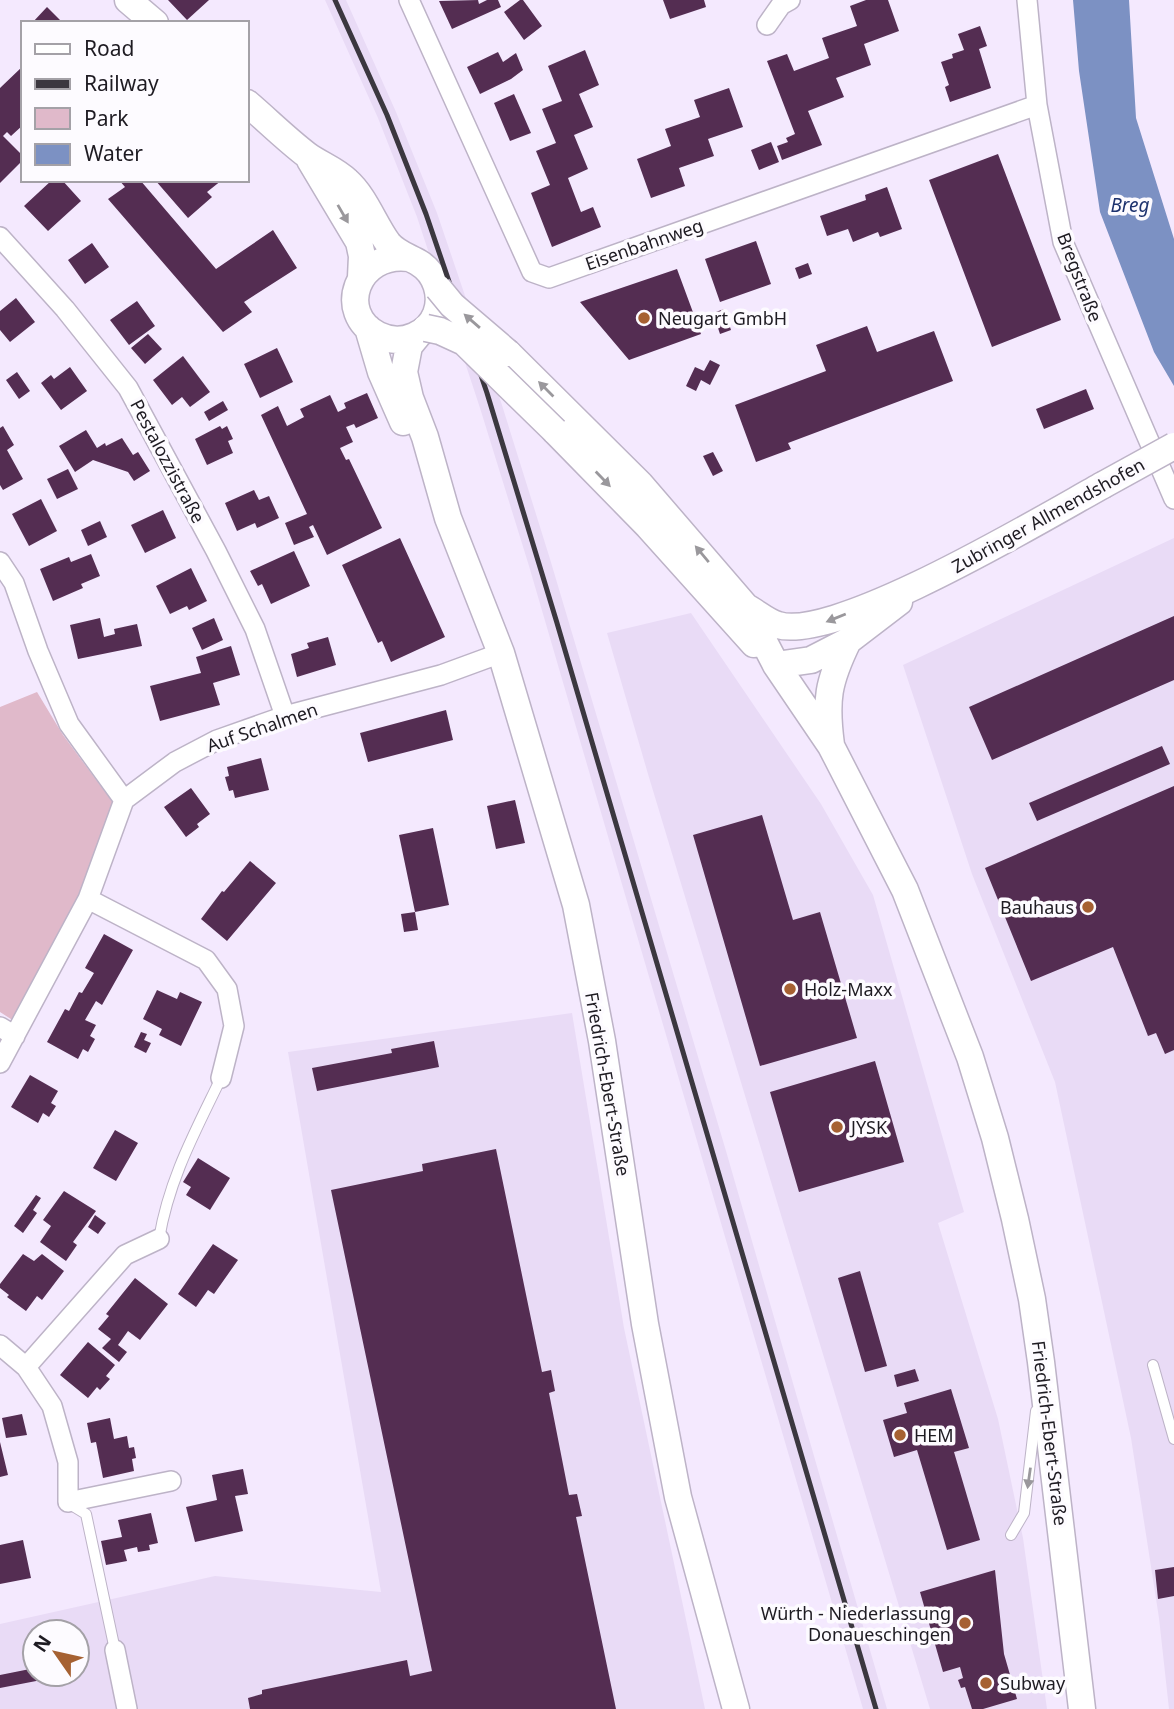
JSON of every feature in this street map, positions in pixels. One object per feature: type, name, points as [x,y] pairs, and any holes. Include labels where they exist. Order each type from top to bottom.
[{"type":"main road","points":[[128,0],[153,21]]},
{"type":"main road","name":"Friedrich-Ebert-Straße","points":[[248,104],[307,155],[348,181],[390,244],[403,258],[427,269],[438,288],[438,310],[409,346],[404,372],[448,518],[501,653],[576,905],[602,1041],[645,1324],[678,1497],[736,1709]]},
{"type":"main road","name":"Friedrich-Ebert-Straße","points":[[307,155],[359,242],[362,256],[357,309],[368,328],[381,372],[412,439],[434,470]]},
{"type":"main road","points":[[361,277],[377,262],[403,258]]},
{"type":"main road","points":[[438,288],[452,305],[508,353],[640,484],[746,607],[775,665]]},
{"type":"main road","points":[[368,328],[386,339],[408,339],[422,332],[440,331],[464,342],[648,526],[775,665]]},
{"type":"main road","name":"Zubringer Allmendshofen","points":[[923,584],[1174,446]]},
{"type":"main road","points":[[746,607],[779,626],[818,625],[923,584]]},
{"type":"main road","points":[[775,665],[811,660],[848,641],[923,584]]},
{"type":"main road","points":[[831,746],[827,719],[828,692],[848,641]]},
{"type":"main road","name":"Friedrich-Ebert-Straße","points":[[775,665],[831,746],[905,890],[970,1057],[995,1138],[1032,1299],[1082,1709]]},
{"type":"street","name":"Eisenbahnweg","points":[[409,0],[533,272],[549,278],[1037,105]]},
{"type":"street","points":[[767,25],[781,5],[790,0]]},
{"type":"street","name":"Bregstraße","points":[[1027,0],[1037,105],[1063,242],[1174,499]]},
{"type":"street","name":"Pestalozzistraße","points":[[0,237],[65,309],[128,388],[255,629],[285,716]]},
{"type":"street","points":[[0,562],[14,583],[38,651],[69,724],[124,800],[88,899],[8,1031],[0,1063]]},
{"type":"street","name":"Auf Schalmen","points":[[124,800],[175,762],[217,740],[285,716],[441,675],[501,653]]},
{"type":"street","points":[[88,899],[206,960],[227,989],[234,1026],[221,1078]]},
{"type":"street","points":[[26,1367],[125,1255],[159,1239]]},
{"type":"street","points":[[0,1345],[26,1367],[52,1406],[68,1462],[68,1502],[171,1481]]},
{"type":"street","points":[[115,1650],[127,1709]]},
{"type":"lane","points":[[159,1239],[165,1204],[181,1162],[221,1078]]},
{"type":"lane","points":[[1011,1535],[1024,1513],[1041,1362]]},
{"type":"lane","points":[[1153,1365],[1174,1439]]},
{"type":"lane","points":[[68,1502],[86,1514],[115,1650]]},
{"type":"shaded area","points":[[325,0],[346,0],[396,112],[437,213],[501,402],[726,1151],[887,1709],[863,1709],[529,566],[480,408],[417,217],[378,118]]},
{"type":"shaded area","points":[[1174,538],[1174,1709],[1169,1709],[1159,1618],[1131,1438],[1055,1082],[972,874],[903,665]]},
{"type":"shaded area","points":[[691,613],[821,804],[873,895],[964,1212],[938,1223],[998,1419],[1023,1538],[1047,1709],[930,1709],[607,633]]},
{"type":"shaded area","points":[[572,1013],[624,1328],[705,1709],[0,1709],[0,1624],[21,1619],[21,1688],[91,1688],[91,1618],[27,1618],[215,1576],[381,1592],[288,1052]]},
{"type":"green space","points":[[37,692],[63,735],[114,804],[80,895],[14,1021],[0,1012],[0,707]]},
{"type":"water","name":"Breg","points":[[1073,0],[1129,0],[1136,118],[1174,239],[1174,386],[1154,352],[1100,212],[1079,71]]},
{"type":"building","points":[[168,0],[209,0],[187,20]]},
{"type":"building","points":[[478,0],[479,4],[487,0],[498,0],[501,7],[452,29],[439,1]]},
{"type":"building","points":[[523,0],[542,26],[524,40],[504,12]]},
{"type":"building","points":[[663,0],[704,0],[706,7],[670,19]]},
{"type":"building","points":[[866,0],[888,0],[899,31],[864,44],[871,65],[836,78],[844,97],[808,111],[822,145],[782,160],[777,146],[788,142],[786,138],[795,134],[767,61],[787,54],[794,71],[829,58],[822,38],[857,26],[850,6]]},
{"type":"building","points":[[47,7],[61,21],[34,21]]},
{"type":"building","points":[[980,26],[987,46],[979,49],[991,88],[950,102],[945,87],[949,85],[941,62],[964,50],[958,34]]},
{"type":"building","points":[[585,50],[599,85],[579,94],[593,127],[574,135],[588,169],[568,178],[581,212],[593,207],[601,227],[552,247],[531,193],[550,185],[536,151],[556,143],[542,109],[562,101],[548,66]]},
{"type":"building","points":[[498,52],[503,62],[516,53],[523,70],[480,94],[467,67]]},
{"type":"building","points":[[21,68],[21,127],[11,136],[7,132],[3,136],[21,154],[21,162],[0,183],[0,88]]},
{"type":"building","points":[[729,88],[743,127],[708,139],[714,156],[679,168],[685,186],[651,198],[637,159],[671,146],[665,129],[700,117],[694,100]]},
{"type":"building","points":[[514,94],[531,133],[510,141],[494,103]]},
{"type":"building","points":[[771,142],[779,162],[759,170],[751,150]]},
{"type":"building","points":[[998,154],[1061,320],[992,347],[929,180]]},
{"type":"building","points":[[50,182],[64,182],[81,201],[48,231],[24,206]]},
{"type":"building","points":[[121,182],[142,182],[216,269],[273,230],[297,268],[244,302],[252,312],[223,332],[108,199],[125,187]]},
{"type":"building","points":[[157,182],[220,182],[207,192],[212,197],[188,218]]},
{"type":"building","points":[[887,187],[902,229],[880,237],[878,232],[853,242],[848,229],[827,236],[820,216],[866,200],[865,195]]},
{"type":"building","points":[[756,241],[771,284],[720,302],[705,259]]},
{"type":"building","points":[[92,243],[109,267],[85,284],[68,260]]},
{"type":"building","points":[[808,263],[812,274],[799,279],[795,268]]},
{"type":"building","name":"Neugart GmbH","points":[[677,269],[701,334],[629,360],[580,302]]},
{"type":"building","points":[[16,298],[35,322],[10,342],[0,330],[0,311]]},
{"type":"building","points":[[137,301],[155,326],[129,345],[110,320]]},
{"type":"building","points":[[724,309],[731,330],[720,334],[713,313]]},
{"type":"building","points":[[867,326],[877,352],[934,331],[953,381],[788,443],[791,449],[756,462],[735,405],[826,371],[816,345]]},
{"type":"building","points":[[148,334],[162,349],[145,364],[131,348]]},
{"type":"building","points":[[277,348],[293,382],[260,398],[244,364]]},
{"type":"building","points":[[183,356],[210,392],[190,407],[182,397],[172,405],[153,380]]},
{"type":"building","points":[[710,360],[720,365],[710,385],[701,380],[696,391],[686,386],[695,367],[704,371]]},
{"type":"building","points":[[70,367],[87,391],[61,410],[41,383],[51,375],[54,379]]},
{"type":"building","points":[[17,372],[30,391],[19,399],[6,380]]},
{"type":"building","points":[[1086,389],[1094,409],[1044,429],[1036,409]]},
{"type":"building","points":[[367,393],[378,418],[356,428],[354,424],[346,427],[353,442],[340,448],[346,460],[349,459],[382,528],[327,555],[313,525],[309,527],[314,537],[294,545],[285,523],[307,514],[261,415],[278,406],[287,426],[304,417],[300,409],[330,395],[338,412],[346,408],[344,403]]},
{"type":"building","points":[[223,401],[228,410],[209,421],[204,412]]},
{"type":"building","points":[[3,426],[14,445],[7,450],[23,479],[3,490],[0,485],[0,428]]},
{"type":"building","points":[[220,426],[222,429],[227,426],[233,439],[228,441],[233,453],[207,465],[195,439]]},
{"type":"building","points":[[86,430],[97,448],[122,438],[133,455],[138,452],[150,471],[134,481],[128,472],[93,460],[75,472],[59,446]]},
{"type":"building","points":[[713,452],[723,471],[713,476],[703,456]]},
{"type":"building","points":[[68,469],[78,489],[57,499],[47,479]]},
{"type":"building","points":[[254,490],[259,500],[269,496],[279,518],[257,528],[255,523],[237,531],[225,503]]},
{"type":"building","points":[[41,499],[57,531],[29,546],[12,514]]},
{"type":"building","points":[[163,510],[176,538],[145,553],[131,525]]},
{"type":"building","points":[[100,521],[107,537],[88,546],[81,530]]},
{"type":"building","points":[[400,538],[445,637],[391,662],[382,641],[378,643],[342,565]]},
{"type":"building","points":[[294,551],[310,586],[271,604],[262,584],[258,586],[250,571]]},
{"type":"building","points":[[91,554],[100,576],[81,584],[83,588],[53,601],[40,569],[69,557],[71,562]]},
{"type":"building","points":[[191,568],[207,601],[189,610],[187,606],[170,614],[156,586]]},
{"type":"building","points":[[1174,616],[1174,680],[992,760],[969,707]]},
{"type":"building","points":[[100,618],[104,637],[115,634],[114,629],[137,624],[142,646],[78,659],[70,625]]},
{"type":"building","points":[[214,618],[223,640],[202,650],[192,628]]},
{"type":"building","points":[[328,637],[336,665],[297,677],[291,654],[309,648],[307,643]]},
{"type":"building","points":[[231,646],[240,675],[213,683],[220,705],[160,721],[150,686],[201,673],[196,657]]},
{"type":"building","points":[[446,710],[453,740],[368,762],[360,733]]},
{"type":"building","points":[[1162,746],[1170,764],[1037,821],[1029,803]]},
{"type":"building","points":[[261,758],[269,790],[235,798],[233,790],[229,791],[225,777],[229,776],[227,767]]},
{"type":"building","name":"Bauhaus","points":[[1174,786],[1174,1050],[1165,1054],[1156,1033],[1148,1036],[1113,947],[1031,981],[985,868]]},
{"type":"building","points":[[191,788],[210,814],[186,837],[164,807]]},
{"type":"building","points":[[515,800],[525,843],[496,849],[487,806]]},
{"type":"building","name":"Holz-Maxx","points":[[762,815],[793,920],[820,912],[857,1038],[760,1066],[693,835]]},
{"type":"building","points":[[433,828],[449,905],[415,912],[399,835]]},
{"type":"building","points":[[250,861],[276,883],[227,941],[201,919]]},
{"type":"building","points":[[415,912],[418,930],[404,932],[401,914]]},
{"type":"building","points":[[104,934],[133,950],[102,1005],[96,1001],[85,1020],[96,1025],[90,1036],[95,1039],[88,1052],[83,1049],[78,1059],[47,1042],[65,1009],[69,1011],[94,973],[85,968]]},
{"type":"building","points":[[157,990],[177,999],[180,992],[202,1002],[181,1046],[159,1035],[162,1029],[143,1019]]},
{"type":"building","points":[[141,1032],[147,1034],[144,1040],[151,1043],[146,1053],[134,1047]]},
{"type":"building","points":[[434,1041],[439,1067],[317,1091],[312,1068],[392,1053],[391,1049]]},
{"type":"building","name":"JYSK","points":[[875,1061],[904,1162],[799,1192],[770,1092]]},
{"type":"building","points":[[30,1075],[58,1091],[51,1103],[56,1106],[49,1117],[43,1113],[38,1123],[11,1107]]},
{"type":"building","points":[[115,1130],[138,1143],[116,1181],[93,1168]]},
{"type":"building","points":[[496,1149],[542,1372],[551,1370],[555,1391],[549,1393],[569,1495],[577,1494],[582,1516],[576,1517],[616,1709],[250,1709],[248,1698],[262,1694],[262,1690],[407,1660],[410,1676],[432,1671],[331,1190],[423,1171],[422,1164]]},
{"type":"building","points":[[198,1158],[230,1178],[210,1210],[186,1195],[191,1187],[183,1182]]},
{"type":"building","points":[[64,1191],[96,1211],[73,1242],[77,1245],[66,1261],[40,1242],[51,1226],[43,1220]]},
{"type":"building","points":[[36,1195],[41,1198],[33,1210],[37,1213],[23,1233],[14,1226]]},
{"type":"building","points":[[95,1215],[106,1223],[98,1234],[88,1227]]},
{"type":"building","points":[[213,1244],[238,1260],[214,1294],[208,1290],[196,1307],[178,1294]]},
{"type":"building","points":[[23,1254],[34,1261],[42,1254],[64,1271],[42,1300],[37,1296],[26,1311],[7,1297],[9,1295],[0,1288],[0,1284]]},
{"type":"building","points":[[860,1271],[887,1366],[865,1372],[838,1278]]},
{"type":"building","points":[[135,1278],[168,1304],[140,1340],[128,1331],[118,1345],[127,1352],[119,1362],[102,1348],[111,1339],[98,1329],[109,1316],[106,1314]]},
{"type":"building","points":[[88,1342],[115,1365],[106,1376],[110,1379],[100,1390],[97,1387],[88,1398],[60,1375]]},
{"type":"building","points":[[915,1369],[919,1381],[897,1387],[894,1375]]},
{"type":"building","points":[[951,1389],[969,1448],[954,1452],[980,1540],[947,1550],[917,1450],[894,1457],[883,1420],[907,1413],[904,1403]]},
{"type":"building","points":[[22,1414],[27,1435],[6,1438],[2,1418]]},
{"type":"building","points":[[110,1418],[114,1439],[127,1436],[129,1448],[134,1447],[136,1458],[132,1459],[134,1471],[103,1478],[96,1442],[91,1443],[87,1423]]},
{"type":"building","points":[[0,1442],[8,1475],[0,1477]]},
{"type":"building","points":[[243,1469],[248,1494],[235,1496],[243,1531],[195,1542],[186,1507],[217,1500],[212,1475]]},
{"type":"building","points":[[151,1513],[158,1543],[149,1545],[150,1550],[138,1552],[137,1547],[124,1550],[127,1561],[106,1565],[101,1541],[122,1537],[118,1520]]},
{"type":"building","points":[[23,1540],[31,1578],[0,1584],[0,1545]]},
{"type":"building","points":[[1174,1567],[1174,1596],[1158,1599],[1155,1570]]},
{"type":"building","name":"Würth - Niederlassung Donaueschingen","points":[[995,1570],[1004,1654],[1017,1699],[983,1709],[972,1709],[965,1687],[961,1688],[958,1680],[963,1678],[960,1667],[943,1672],[920,1592]]},
{"type":"building","points":[[21,1671],[21,1684],[0,1688],[0,1675]]},
{"type":"railway","points":[[335,0],[387,115],[426,214],[487,393],[876,1709]]},
{"type":"place","name":"Neugart GmbH","points":[[644,318]]},
{"type":"place","name":"Bauhaus","points":[[1088,907]]},
{"type":"place","name":"Holz-Maxx","points":[[790,989]]},
{"type":"place","name":"JYSK","points":[[837,1127]]},
{"type":"place","name":"HEM","points":[[900,1435]]},
{"type":"place","name":"Würth - Niederlassung Donaueschingen","points":[[965,1623]]},
{"type":"place","name":"Subway","points":[[986,1683]]}]
